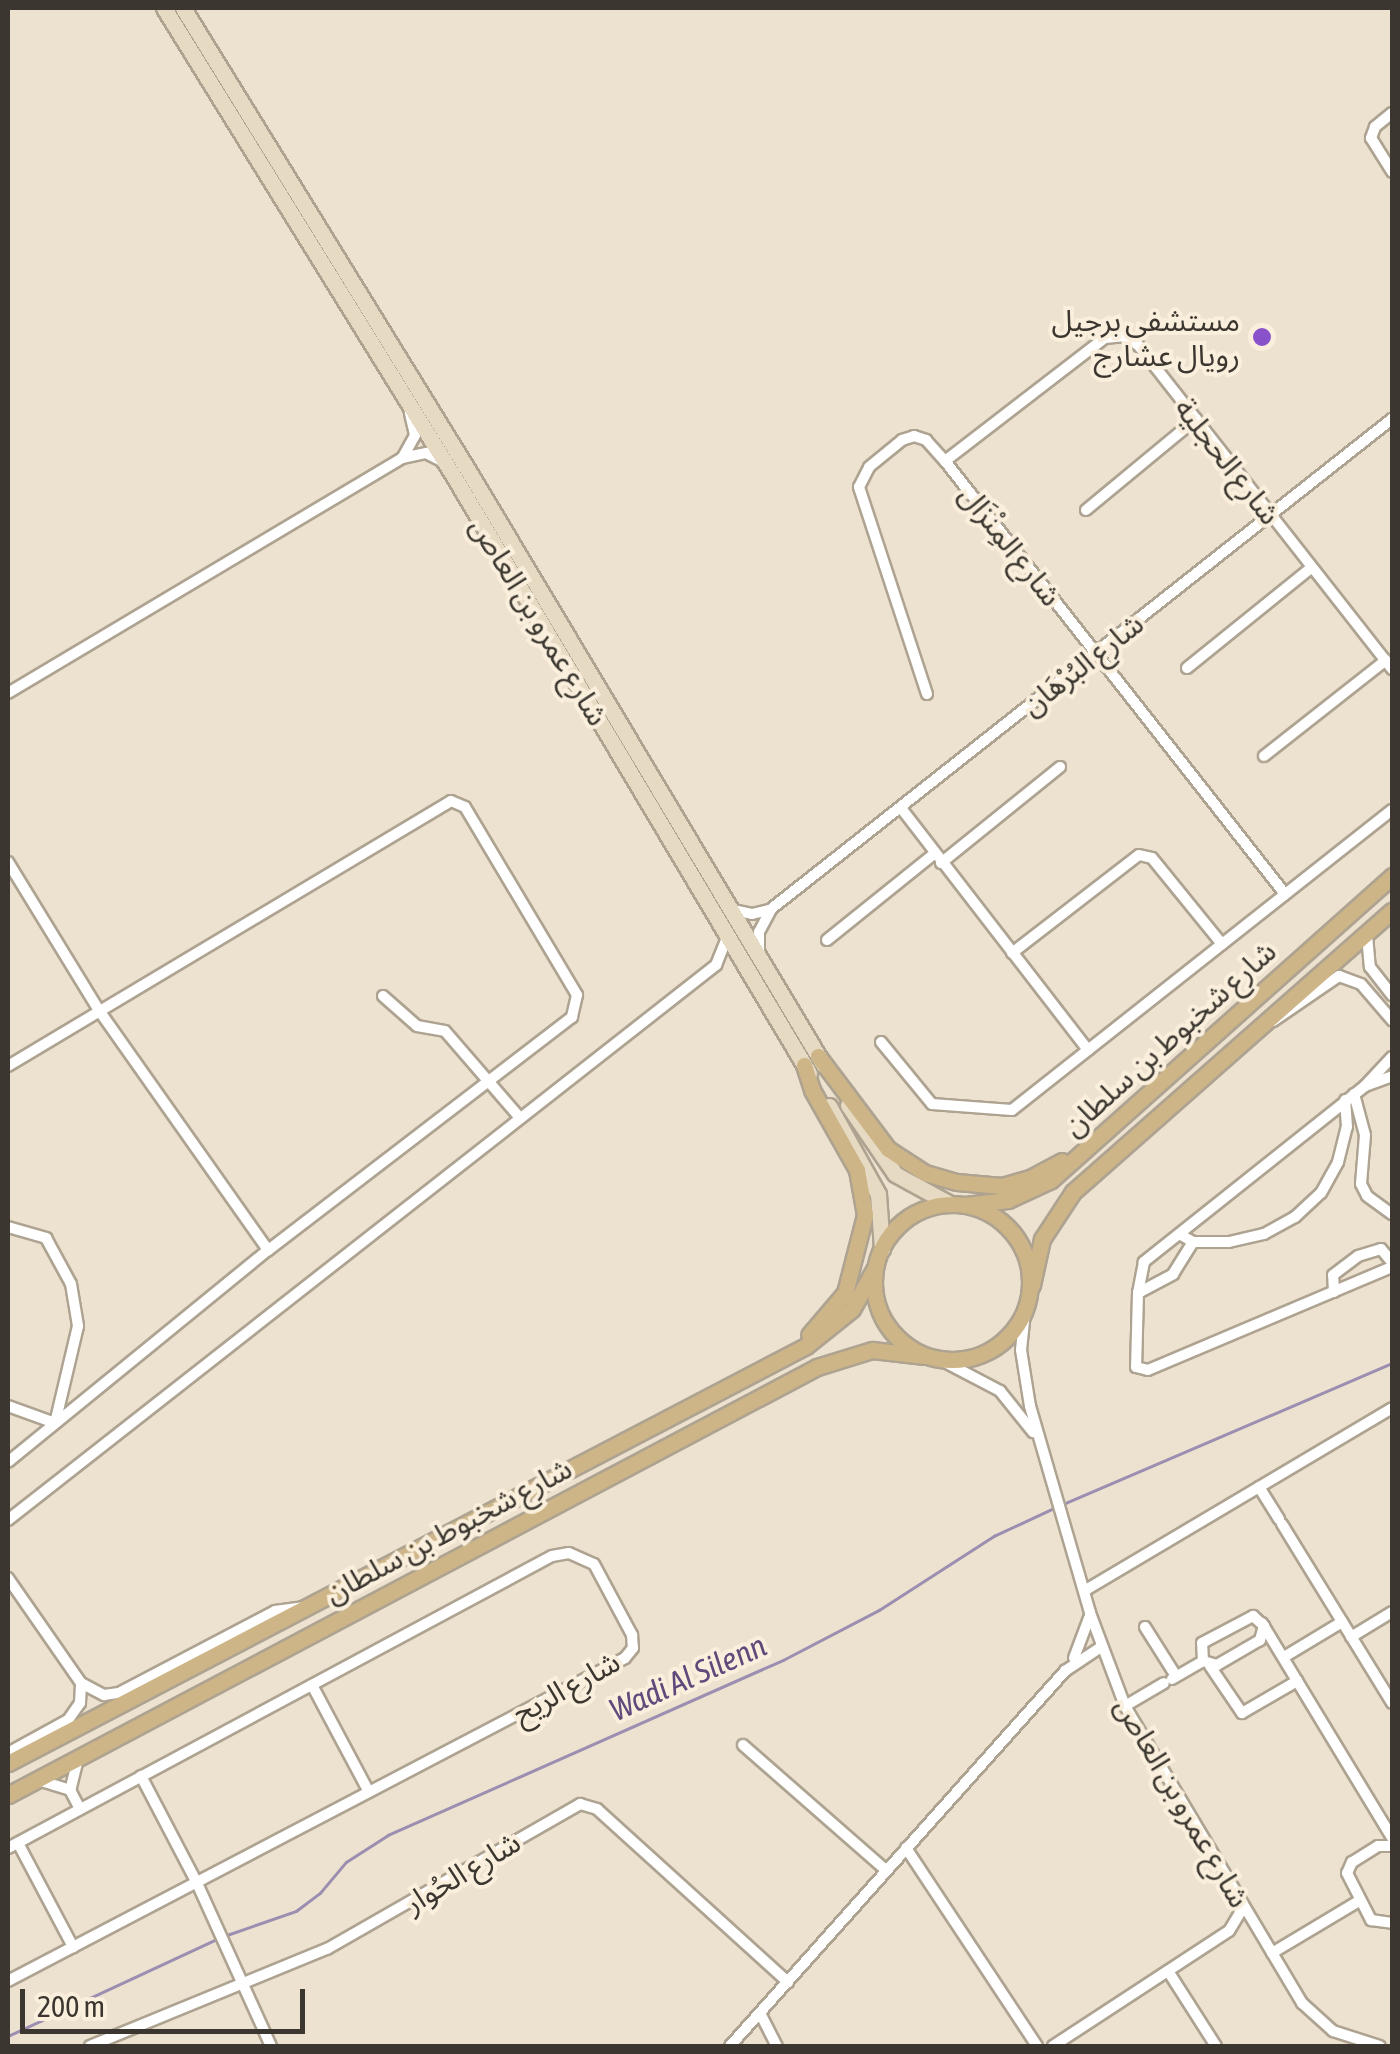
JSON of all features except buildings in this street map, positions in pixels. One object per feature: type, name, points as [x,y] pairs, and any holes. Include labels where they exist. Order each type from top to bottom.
[{"type":"main road","name":"شارع عمرو بن العاص","points":[[164,8],[454,475],[728,936],[754,963]]},
{"type":"main road","name":"شارع عمرو بن العاص","points":[[185,9],[733,910],[754,963],[811,1061],[872,1179],[881,1205],[882,1249]]},
{"type":"main road","name":"شارع شخبوط بن سلطان","points":[[957,1204],[1008,1200],[1051,1180],[1392,876]]},
{"type":"main road","name":"شارع شخبوط بن سلطان","points":[[1032,1285],[1042,1238],[1060,1206],[1392,911]]},
{"type":"main road","name":"شارع عمرو بن العاص","points":[[811,1061],[889,1168],[957,1204]]},
{"type":"main road","points":[[811,1061],[896,1157],[942,1179],[995,1186],[1030,1178],[1060,1163],[1153,1082],[1181,1064]]},
{"type":"main road","points":[[702,1398],[812,1333],[838,1305],[854,1273],[864,1225],[863,1192],[857,1170],[812,1090],[811,1061]]},
{"type":"main road","points":[[957,1204],[986,1212],[1012,1233],[1028,1262],[1032,1285],[1025,1312],[1000,1344],[972,1357],[933,1358],[906,1346],[885,1321],[874,1291],[874,1270],[882,1249],[900,1224],[915,1213],[957,1204]]},
{"type":"main road","name":"شارع شخبوط بن سلطان","points":[[8,1763],[823,1336],[852,1309],[874,1270]]},
{"type":"main road","name":"شارع شخبوط بن سلطان","points":[[8,1794],[817,1367],[872,1350],[933,1358]]},
{"type":"street","points":[[1392,113],[1375,127],[1371,138],[1392,172]]},
{"type":"street","name":"شارع الحجلية","points":[[945,462],[1115,335],[1134,341],[1389,664]]},
{"type":"street","points":[[402,458],[415,436],[408,402]]},
{"type":"street","points":[[1086,510],[1196,419]]},
{"type":"street","name":"شارع البُرْهَان","points":[[771,909],[1392,419]]},
{"type":"street","name":"شارع المِنْزَال","points":[[927,694],[859,483],[869,467],[908,437],[926,440],[945,462],[1285,894]]},
{"type":"street","points":[[8,693],[402,458],[433,454],[454,475]]},
{"type":"street","points":[[1188,668],[1311,568]]},
{"type":"street","points":[[1264,756],[1389,664]]},
{"type":"street","points":[[827,940],[1060,766]]},
{"type":"street","points":[[8,1066],[451,800],[465,808],[577,995],[572,1017],[268,1250],[8,1462]]},
{"type":"street","points":[[901,808],[1088,1050]]},
{"type":"street","points":[[881,1042],[927,1101],[998,1112],[1016,1108],[1392,810]]},
{"type":"street","points":[[1012,953],[1139,855],[1152,858],[1222,944]]},
{"type":"street","points":[[8,862],[98,1009],[268,1250]]},
{"type":"street","points":[[733,910],[752,914],[771,909]]},
{"type":"street","points":[[716,965],[754,963],[759,932],[771,909]]},
{"type":"street","points":[[1367,934],[1367,959],[1391,989],[1375,998]]},
{"type":"street","points":[[8,1520],[716,965],[728,936]]},
{"type":"street","points":[[1263,1024],[1290,1013],[1339,976],[1354,979],[1392,1020]]},
{"type":"street","points":[[383,996],[417,1026],[445,1031],[520,1118]]},
{"type":"street","points":[[1334,1292],[1333,1275],[1358,1256],[1378,1249],[1392,1265],[1334,1292],[1144,1371],[1135,1364],[1142,1264],[1365,1086],[1392,1057]]},
{"type":"street","points":[[1365,1086],[1392,1076]]},
{"type":"street","points":[[1180,1236],[1193,1242],[1229,1242],[1280,1226],[1309,1206],[1338,1162],[1348,1128],[1349,1097]]},
{"type":"street","points":[[1349,1097],[1365,1135],[1360,1170],[1363,1190],[1392,1214]]},
{"type":"street","points":[[1338,1162],[1360,1170]]},
{"type":"street","points":[[8,1227],[46,1238],[71,1284],[78,1326],[55,1423]]},
{"type":"street","points":[[1138,1293],[1173,1274],[1193,1242]]},
{"type":"street","name":"شارع عمرو بن العاص","points":[[1025,1312],[1022,1368],[1041,1446],[1090,1614],[1124,1706],[1302,2003],[1345,2038],[1380,2046]]},
{"type":"street","name":"شارع عمرو بن العاص","points":[[933,1358],[1000,1392],[1029,1424],[1041,1446]]},
{"type":"street","points":[[8,1406],[55,1423]]},
{"type":"street","points":[[1084,1592],[1392,1408]]},
{"type":"street","points":[[1258,1487],[1392,1704]]},
{"type":"street","name":"شارع الريح","points":[[8,1981],[630,1653],[632,1635],[604,1581],[586,1558],[570,1553],[552,1556],[13,1846]]},
{"type":"street","points":[[8,1578],[80,1683],[96,1693],[120,1693],[276,1612],[304,1606]]},
{"type":"street","points":[[1352,1637],[1392,1612]]},
{"type":"street","points":[[730,2046],[1064,1671],[1084,1639],[1090,1614]]},
{"type":"street","points":[[1298,1681],[1242,1712],[1199,1652],[1205,1640],[1249,1616],[1262,1622],[1284,1657],[1392,1838]]},
{"type":"street","points":[[1124,1706],[1170,1680],[1260,1640],[1262,1622]]},
{"type":"street","points":[[1284,1657],[1342,1622]]},
{"type":"street","points":[[1145,1628],[1170,1680]]},
{"type":"street","points":[[1064,1671],[1101,1647]]},
{"type":"street","points":[[8,1754],[68,1720],[80,1703],[80,1683]]},
{"type":"street","points":[[312,1685],[370,1792]]},
{"type":"street","points":[[743,1745],[886,1870]]},
{"type":"street","points":[[80,1756],[71,1772],[70,1790],[80,1809]]},
{"type":"street","points":[[141,1776],[208,1906],[272,2046]]},
{"type":"street","points":[[36,1780],[70,1790]]},
{"type":"street","name":"شارع الحُوار","points":[[90,2046],[362,1931],[580,1804],[597,1808],[788,1982]]},
{"type":"street","points":[[13,1846],[73,1947]]},
{"type":"street","points":[[1392,1846],[1378,1846],[1350,1865],[1348,1881],[1371,1920],[1392,1923]]},
{"type":"street","points":[[906,1848],[1036,2046]]},
{"type":"street","points":[[1272,1953],[1359,1901]]},
{"type":"street","points":[[1052,2046],[1229,1930],[1242,1908]]},
{"type":"street","points":[[1229,1930],[1256,1930]]},
{"type":"street","points":[[1168,1972],[1216,2046]]},
{"type":"street","points":[[760,2013],[777,2046]]},
{"type":"waterway","name":"Wadi Al Silenn","points":[[1061,1505],[1392,1363]]},
{"type":"waterway","name":"Wadi Al Silenn","points":[[227,1935],[296,1911],[320,1893],[346,1862],[388,1835],[783,1660],[879,1610],[994,1536],[1054,1508]]},
{"type":"waterway","name":"Wadi Al Silenn","points":[[8,2036],[219,1938]]},
{"type":"place","name":"مستشفى برجيل رويال عشارج","points":[[1262,337]]}]
